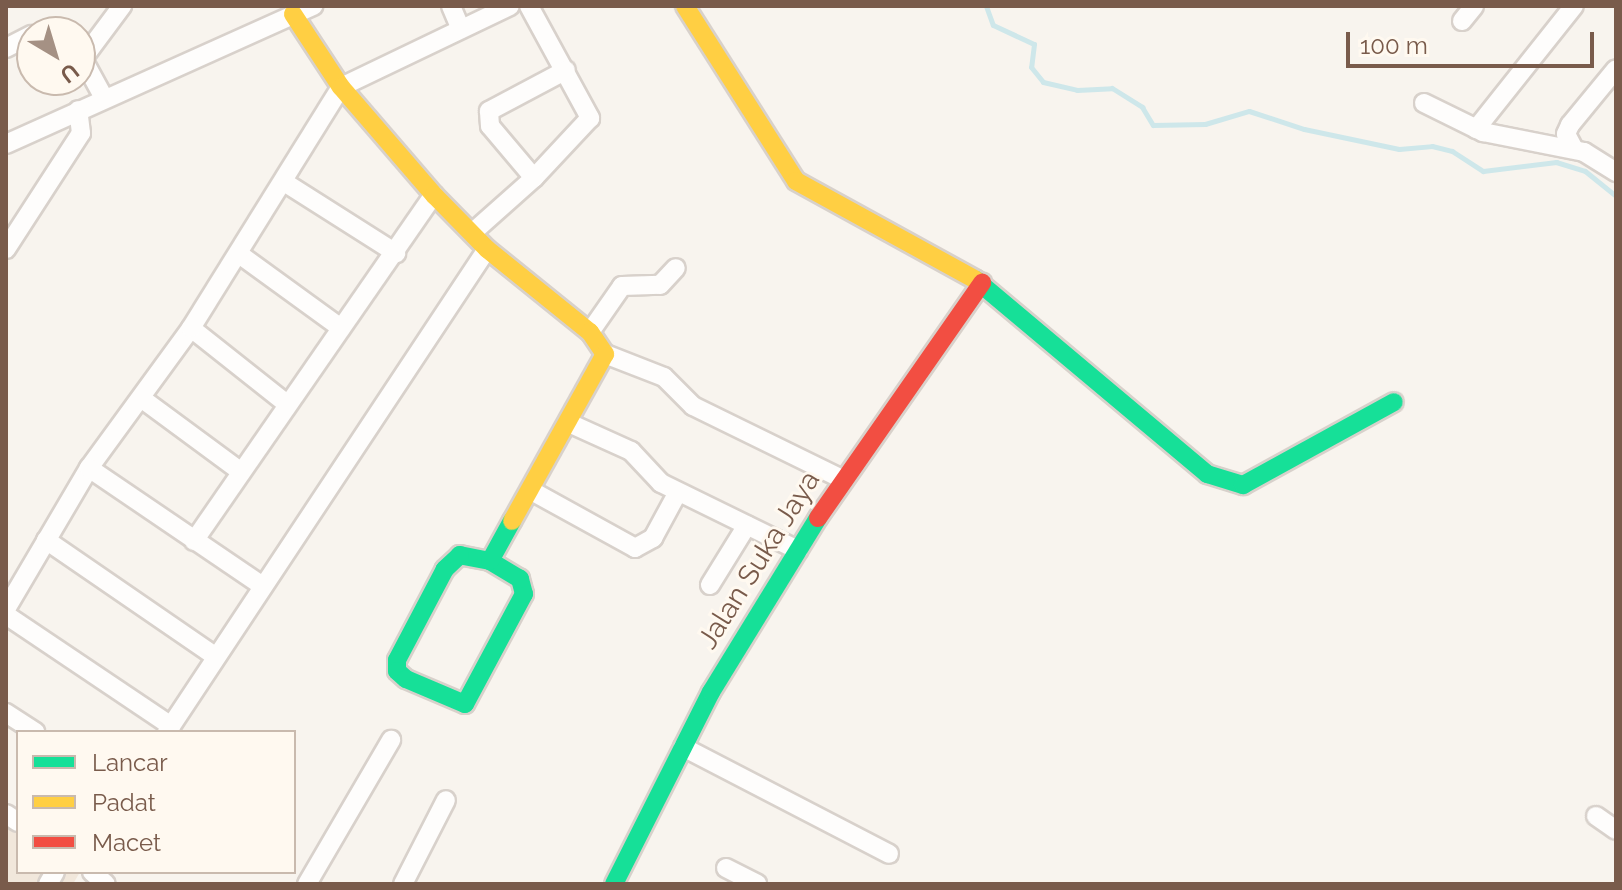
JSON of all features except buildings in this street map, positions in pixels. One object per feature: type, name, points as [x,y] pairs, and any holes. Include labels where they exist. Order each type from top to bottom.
[{"type":"street","points":[[96,38],[122,6]]},
{"type":"street","points":[[6,144],[312,6]]},
{"type":"street","points":[[451,6],[461,29]]},
{"type":"street","points":[[487,249],[261,585],[169,729],[6,612],[89,468],[191,328],[341,87],[510,6]]},
{"type":"street","points":[[472,233],[534,178],[590,118],[529,6]]},
{"type":"street","points":[[685,6],[796,181],[982,283],[1207,474],[1227,484],[1243,485],[1394,402]]},
{"type":"street","points":[[1462,21],[1474,6]]},
{"type":"street","points":[[1476,129],[1574,6]]},
{"type":"street","points":[[293,14],[341,87],[434,195],[487,249],[590,332],[605,354],[664,377],[693,406],[842,479]]},
{"type":"street","points":[[1574,149],[1566,134],[1570,125],[1616,69]]},
{"type":"street","points":[[534,178],[486,118],[495,107],[566,70]]},
{"type":"street","points":[[96,83],[104,98]]},
{"type":"street","points":[[1424,103],[1476,129],[1574,149],[1616,172]]},
{"type":"street","points":[[6,249],[81,133],[78,110]]},
{"type":"street","points":[[284,182],[396,253]]},
{"type":"street","points":[[194,541],[434,195]]},
{"type":"street","points":[[239,254],[341,328]]},
{"type":"street","points":[[590,332],[622,286],[660,285],[676,268]]},
{"type":"street","name":"Jalan Suka Jaya","points":[[614,884],[683,747],[798,550],[842,479],[982,283]]},
{"type":"street","points":[[191,328],[287,404]]},
{"type":"street","points":[[490,561],[605,354]]},
{"type":"street","points":[[141,398],[240,471]]},
{"type":"street","points":[[569,423],[631,451],[648,475],[678,492],[798,550]]},
{"type":"street","points":[[89,468],[261,585]]},
{"type":"street","points":[[530,490],[635,548],[653,538],[678,492]]},
{"type":"street","points":[[710,585],[747,525]]},
{"type":"street","points":[[46,540],[216,657]]},
{"type":"street","points":[[460,555],[490,561],[520,579],[524,594],[465,704],[406,679],[397,671],[397,660],[445,569],[460,555]]},
{"type":"street","points":[[6,713],[32,730]]},
{"type":"street","points":[[307,884],[391,740]]},
{"type":"street","points":[[683,747],[889,854]]},
{"type":"street","points":[[403,884],[446,800]]},
{"type":"street","points":[[1596,816],[1616,830]]},
{"type":"street","points":[[726,868],[757,884]]},
{"type":"shaded area","points":[[6,810],[16,817],[16,874],[79,874],[73,884],[6,884]]},
{"type":"waterway","points":[[986,6],[993,25],[1034,44],[1031,67],[1043,82],[1077,90],[1112,88],[1142,107],[1153,125],[1205,124],[1249,111],[1304,129],[1399,149],[1432,146],[1452,151],[1483,171],[1556,162],[1585,171],[1616,196]]},
{"type":"traffic: fast","points":[[976,280],[1207,474],[1243,485],[1394,402]]},
{"type":"traffic: fast","points":[[614,884],[711,692],[818,518]]},
{"type":"traffic: fast","points":[[490,561],[460,555],[445,569],[397,660],[397,671],[406,679],[465,704],[524,594],[520,579],[490,561],[512,521]]},
{"type":"traffic: slow","points":[[685,6],[796,181],[976,280]]},
{"type":"traffic: slow","points":[[293,14],[341,87],[434,195],[487,249],[590,332],[605,354],[512,521]]},
{"type":"traffic: jam","points":[[818,518],[982,283]]}]
